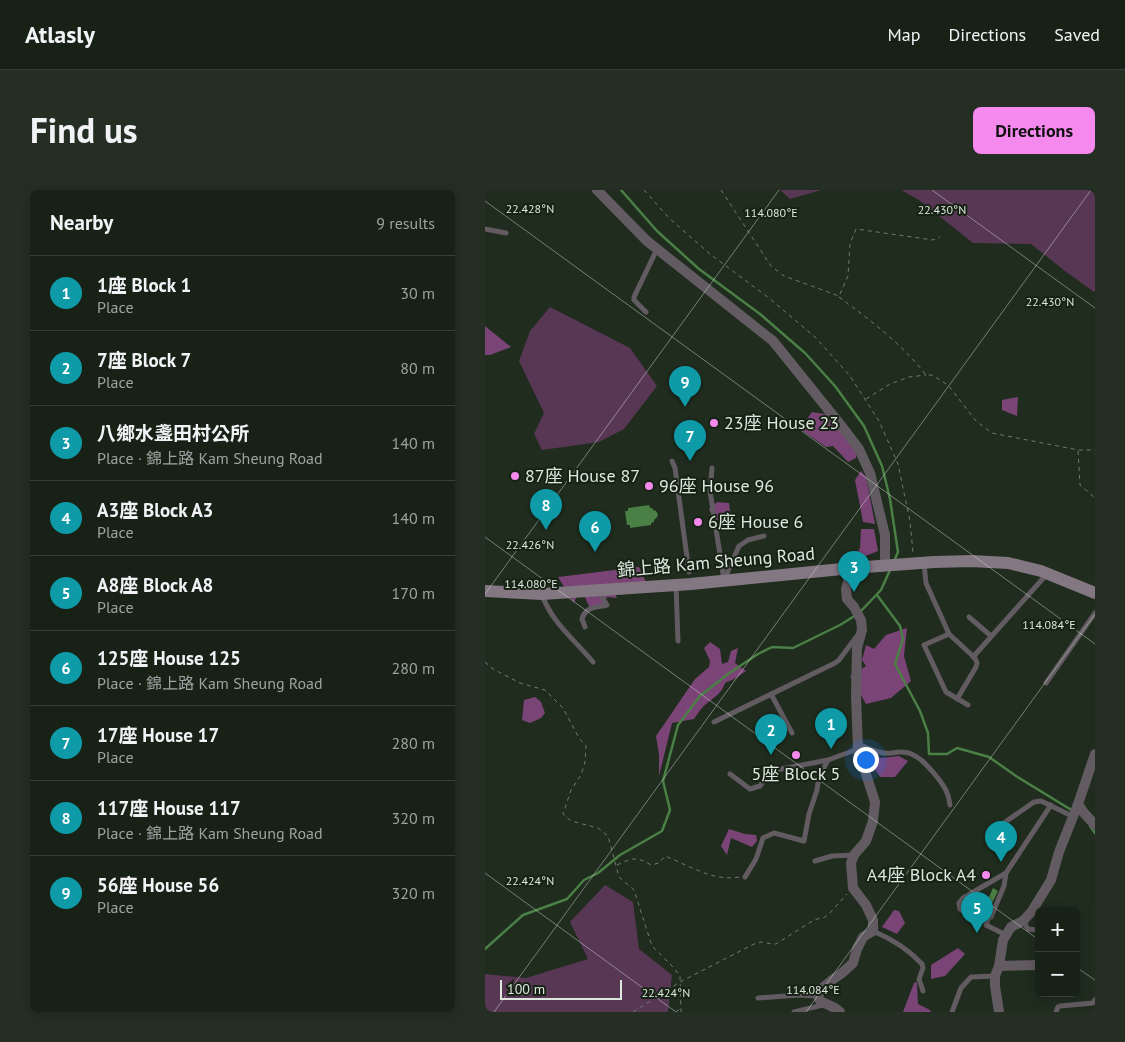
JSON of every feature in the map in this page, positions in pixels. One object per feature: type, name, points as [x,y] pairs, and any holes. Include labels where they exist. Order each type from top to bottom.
[{"type":"main road","name":"錦上路 Kam Sheung Road","points":[[485,591],[542,594],[675,585],[852,568],[971,561],[1008,563],[1047,574],[1095,593]]},
{"type":"street","points":[[597,190],[647,241],[773,341],[859,449],[870,473],[885,535],[886,566]]},
{"type":"street","points":[[840,1012],[820,1001],[818,996],[821,990],[853,963],[863,937],[873,931],[873,920],[866,904],[853,888],[851,863],[854,855],[866,841],[873,821],[875,802],[858,747],[857,648],[861,625],[854,607],[847,599],[846,589],[852,568]]},
{"type":"street","points":[[999,1012],[995,986],[1003,940],[1011,927],[1023,921],[1032,910],[1051,880],[1059,852],[1095,754]]},
{"type":"street","points":[[1075,810],[1084,813],[1095,825]]},
{"type":"street","points":[[997,971],[1035,966]]},
{"type":"lane","points":[[485,229],[506,234]]},
{"type":"lane","points":[[646,312],[635,303],[634,297],[657,249]]},
{"type":"lane","points":[[672,461],[675,468],[689,572]]},
{"type":"lane","points":[[712,468],[710,491],[724,580]]},
{"type":"lane","points":[[724,580],[739,546],[747,540],[764,536]]},
{"type":"lane","points":[[919,564],[949,634],[976,660],[976,667],[957,699]]},
{"type":"lane","points":[[973,657],[1047,574]]},
{"type":"lane","points":[[675,585],[679,640]]},
{"type":"lane","points":[[585,627],[582,619],[585,611],[607,605],[597,590]]},
{"type":"lane","points":[[542,594],[553,618],[593,662]]},
{"type":"lane","points":[[1046,683],[1095,613]]},
{"type":"lane","points":[[969,617],[991,636]]},
{"type":"lane","points":[[714,722],[835,663],[839,660],[861,625]]},
{"type":"lane","points":[[949,634],[925,645],[946,692],[968,705]]},
{"type":"lane","points":[[771,694],[791,732]]},
{"type":"lane","points":[[730,774],[751,789],[760,786],[771,771],[828,760],[858,747],[887,754],[901,752],[916,756],[925,763],[947,790],[950,805]]},
{"type":"lane","points":[[745,877],[756,859],[763,838],[773,832],[803,841],[819,777],[828,760]]},
{"type":"lane","points":[[998,827],[1034,802],[1041,801],[1051,806],[1075,810]]},
{"type":"lane","points":[[1006,935],[985,925],[995,908],[1007,873],[1051,806]]},
{"type":"lane","points":[[815,861],[832,856],[854,855]]},
{"type":"lane","points":[[988,919],[983,920],[970,916],[960,909],[959,903],[963,898],[1007,873]]},
{"type":"lane","points":[[1023,921],[1028,929],[1035,930]]},
{"type":"lane","points":[[873,931],[890,938],[922,964],[923,968],[919,979],[923,991]]},
{"type":"lane","points":[[952,1012],[961,988],[971,976],[997,971]]},
{"type":"lane","points":[[758,998],[799,995],[818,996]]},
{"type":"lane","points":[[1056,1012],[1060,1006],[1093,1003],[1095,1000]]},
{"type":"lane","points":[[794,1012],[825,1004]]},
{"type":"path","points":[[644,190],[669,218],[710,254],[769,298],[815,337],[850,376],[879,421],[898,464],[919,564]]},
{"type":"path","points":[[721,190],[771,266],[784,276],[839,296],[881,329],[926,374]]},
{"type":"path","points":[[839,296],[848,276],[850,244],[856,229],[933,240],[940,237]]},
{"type":"path","points":[[865,400],[890,384],[909,377],[926,374],[933,375],[948,385],[976,421],[992,433],[1078,450],[1095,450]]},
{"type":"path","points":[[1078,450],[1080,485],[1095,498]]},
{"type":"path","points":[[485,662],[493,669],[520,683],[545,690],[563,708],[579,738],[586,746],[585,762],[581,775],[571,790],[563,814],[571,821],[598,828],[608,836],[619,877],[634,890],[652,946],[680,976],[681,1012]]},
{"type":"path","points":[[616,865],[631,858],[641,859],[651,864],[659,862],[665,856],[708,874],[729,879],[745,877]]},
{"type":"path","points":[[633,1012],[680,982],[753,944],[761,942],[773,944],[781,941],[814,920],[825,917],[853,888]]},
{"type":"path","points":[[676,1012],[681,1008]]},
{"type":"shaded area","points":[[780,190],[821,190],[790,199]]},
{"type":"shaded area","points":[[901,190],[1095,190],[1095,291],[1065,271],[1031,244],[973,243],[919,200]]},
{"type":"shaded area","points":[[550,307],[630,348],[657,386],[624,429],[599,442],[542,450],[534,434],[544,413],[519,361],[530,331]]},
{"type":"shaded area","points":[[485,326],[511,347],[485,355]]},
{"type":"shaded area","points":[[1018,397],[1017,416],[1002,410],[1002,400]]},
{"type":"shaded area","points":[[812,412],[838,416],[858,440],[856,458],[848,462],[833,446],[826,447],[800,429]]},
{"type":"shaded area","points":[[861,471],[866,477],[875,524],[863,522],[855,480]]},
{"type":"shaded area","points":[[717,502],[729,503],[731,520],[714,520],[709,509]]},
{"type":"shaded area","points":[[649,505],[658,514],[654,522],[651,525],[630,528],[630,525],[627,525],[625,511],[628,511],[628,508]]},
{"type":"shaded area","points":[[861,529],[874,529],[878,551],[853,561],[860,548]]},
{"type":"shaded area","points":[[639,567],[646,582],[611,584],[617,598],[607,597],[603,605],[590,608],[580,587],[574,603],[558,577]]},
{"type":"shaded area","points":[[907,628],[904,656],[911,681],[891,698],[866,704],[850,676],[866,666],[862,660],[866,645],[874,649],[886,635]]},
{"type":"shaded area","points":[[710,642],[720,649],[722,664],[728,662],[731,651],[738,648],[735,663],[746,671],[725,683],[721,691],[702,708],[694,719],[672,723],[659,776],[659,755],[656,736],[695,679],[709,667],[710,661],[704,648]]},
{"type":"shaded area","points":[[535,697],[541,702],[545,713],[541,718],[530,723],[522,720],[524,700]]},
{"type":"shaded area","points":[[864,752],[881,758],[899,756],[908,761],[895,777],[880,777],[875,769],[859,764]]},
{"type":"shaded area","points":[[729,829],[756,835],[757,841],[752,847],[731,838],[727,855],[721,846]]},
{"type":"shaded area","points":[[605,885],[633,902],[639,949],[672,975],[668,1012],[485,1012],[485,974],[526,978],[588,959],[570,922]]},
{"type":"shaded area","points":[[993,888],[998,891],[986,916],[974,910],[982,894],[989,897]]},
{"type":"shaded area","points":[[894,910],[899,911],[905,923],[897,934],[882,927]]},
{"type":"shaded area","points":[[958,948],[965,954],[945,976],[931,979],[931,965]]},
{"type":"shaded area","points":[[917,982],[918,1004],[931,1012],[903,1012],[914,983]]},
{"type":"waterway","points":[[621,190],[657,231],[699,269],[760,314],[805,353],[835,386],[864,426],[882,466],[890,499],[898,552],[894,561]]},
{"type":"waterway","points":[[860,612],[881,590],[890,570]]},
{"type":"waterway","points":[[877,595],[900,626],[903,639],[895,664],[920,711],[928,733],[929,754],[947,754],[957,748],[989,757],[1073,811]]},
{"type":"waterway","points":[[485,949],[523,915],[567,899],[584,880],[598,873],[620,855],[662,831],[670,810],[663,781],[678,725],[700,696],[758,654],[772,647],[793,648],[856,615]]},
{"type":"waterway","points":[[1090,826],[1095,833]]},
{"type":"place","name":"56座 House 56","points":[[685,407]]},
{"type":"place","name":"23座 House 23","points":[[714,423]]},
{"type":"place","name":"17座 House 17","points":[[690,461]]},
{"type":"place","name":"87座 House 87","points":[[515,476]]},
{"type":"place","name":"96座 House 96","points":[[649,486]]},
{"type":"place","name":"6座 House 6","points":[[698,522]]},
{"type":"place","name":"117座 House 117","points":[[546,530]]},
{"type":"place","name":"125座 House 125","points":[[595,552]]},
{"type":"place","name":"八鄉水盞田村公所","points":[[854,592]]},
{"type":"place","name":"1座 Block 1","points":[[831,749]]},
{"type":"place","name":"7座 Block 7","points":[[771,755]]},
{"type":"place","name":"5座 Block 5","points":[[796,755]]},
{"type":"place","name":"A3座 Block A3","points":[[1001,862]]},
{"type":"place","name":"A4座 Block A4","points":[[986,875]]},
{"type":"place","name":"A8座 Block A8","points":[[977,933]]}]
